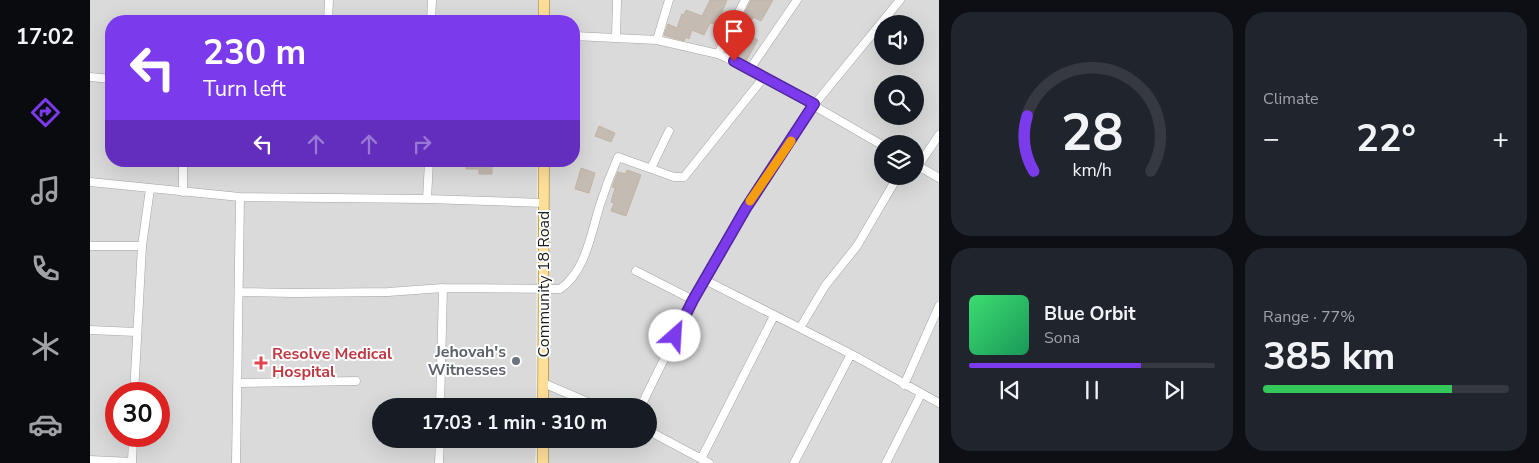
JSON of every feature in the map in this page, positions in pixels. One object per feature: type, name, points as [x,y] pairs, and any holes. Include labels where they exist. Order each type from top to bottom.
[{"type":"main road","points":[[544,0],[544,15]]},
{"type":"main road","name":"Community 18 Road","points":[[543,398],[544,167]]},
{"type":"main road","points":[[542,448],[542,463]]},
{"type":"street","points":[[328,15],[329,0]]},
{"type":"street","points":[[431,15],[432,0]]},
{"type":"street","points":[[616,37],[617,0]]},
{"type":"street","points":[[657,40],[669,0]]},
{"type":"street","points":[[718,54],[744,0]]},
{"type":"street","points":[[750,69],[797,0]]},
{"type":"street","points":[[645,398],[693,300],[746,208],[814,104],[900,0]]},
{"type":"street","points":[[580,36],[657,40],[718,54],[814,104],[874,140]]},
{"type":"street","points":[[90,77],[105,78]]},
{"type":"street","points":[[240,292],[388,292],[443,288],[560,289],[572,279],[584,258],[600,204],[618,157],[679,178],[688,173],[764,77]]},
{"type":"street","points":[[651,168],[670,131]]},
{"type":"street","points":[[924,155],[939,135]]},
{"type":"street","points":[[183,167],[183,192]]},
{"type":"street","points":[[427,199],[429,167]]},
{"type":"street","points":[[924,169],[939,178]]},
{"type":"street","points":[[90,182],[240,197],[427,199],[544,203]]},
{"type":"street","points":[[800,328],[825,286],[861,239],[893,185]]},
{"type":"street","points":[[134,382],[142,246],[150,189]]},
{"type":"street","points":[[236,463],[240,197]]},
{"type":"street","points":[[90,246],[142,246]]},
{"type":"street","points":[[636,270],[693,300]]},
{"type":"street","points":[[705,280],[851,354],[939,403]]},
{"type":"street","points":[[440,398],[443,288]]},
{"type":"street","points":[[904,385],[939,306]]},
{"type":"street","points":[[701,459],[774,316]]},
{"type":"street","points":[[90,330],[136,332]]},
{"type":"street","points":[[794,463],[851,354]]},
{"type":"street","points":[[238,383],[356,382]]},
{"type":"street","points":[[543,383],[578,398]]},
{"type":"street","points":[[886,463],[921,394]]},
{"type":"street","points":[[657,435],[709,463]]},
{"type":"street","points":[[90,460],[132,463],[132,447]]},
{"type":"street","points":[[439,463],[440,448]]},
{"type":"shaded area","points":[[90,0],[538,0],[538,15],[105,15],[105,167],[537,167],[536,398],[372,398],[372,448],[536,448],[535,463],[90,463]]},
{"type":"shaded area","points":[[548,0],[939,0],[939,463],[546,463],[546,448],[657,448],[657,398],[546,398],[548,167],[580,167],[580,15],[548,15]]},
{"type":"building","points":[[710,0],[727,0],[720,17],[717,16],[714,24],[710,23],[704,35],[692,30],[689,39],[686,37],[684,41],[664,35],[668,24],[677,28],[682,14],[684,15],[686,10],[702,16]]},
{"type":"building","points":[[751,0],[773,0],[761,21],[753,17],[746,33],[758,40],[746,61],[726,51]]},
{"type":"building","points":[[599,126],[615,133],[611,142],[595,136]]},
{"type":"building","points":[[466,167],[492,167],[492,174],[479,174],[479,169],[466,169]]},
{"type":"building","points":[[581,168],[595,173],[589,193],[575,189]]},
{"type":"building","points":[[627,170],[641,175],[626,216],[611,211],[614,203],[611,202],[615,188],[612,187],[618,172],[625,174]]},
{"type":"slow traffic","points":[[750,201],[791,141]]},
{"type":"place","name":"Jehovah's Witnesses","points":[[516,361]]},
{"type":"place","name":"Resolve Medical Hospital","points":[[261,363]]},
{"type":"route","points":[[675,336],[693,300],[746,208],[814,104],[734,61]]}]
